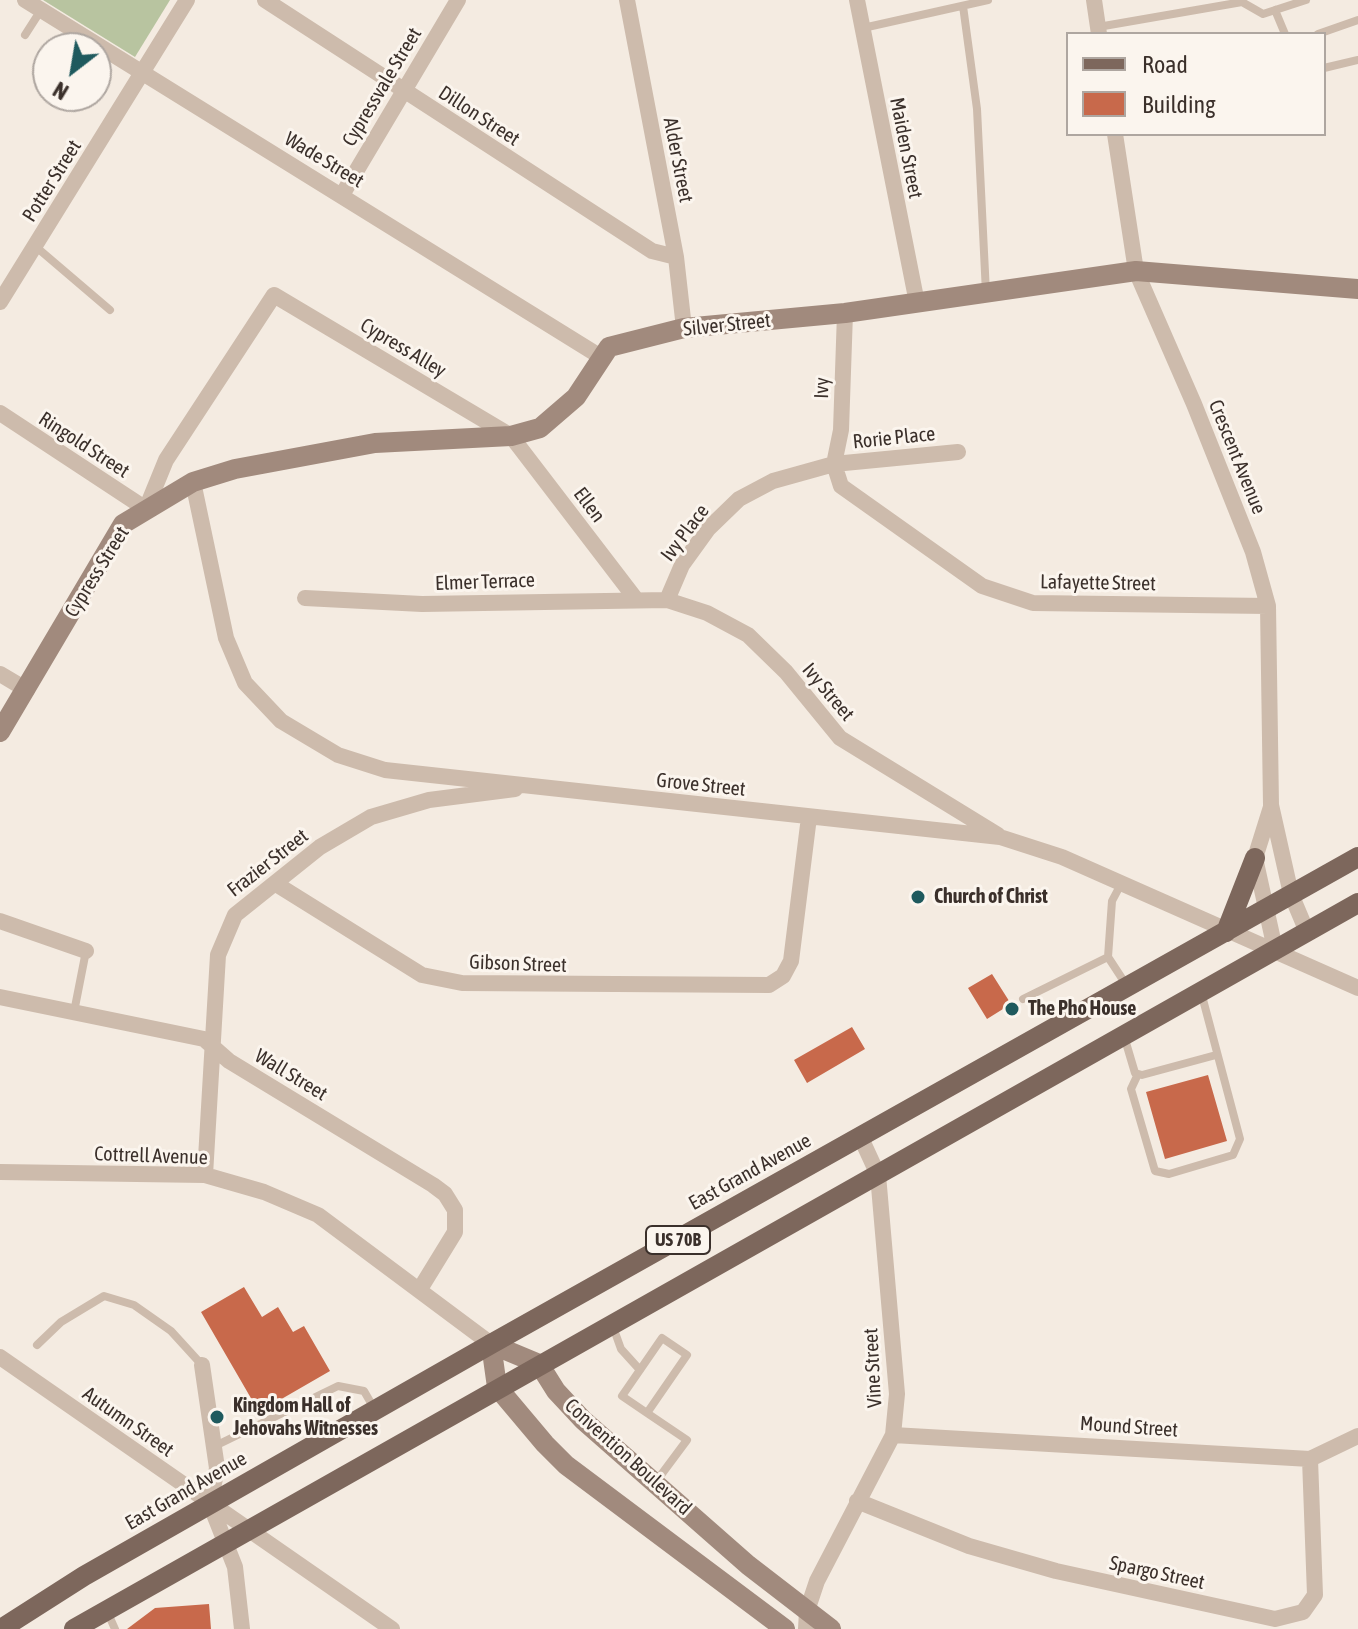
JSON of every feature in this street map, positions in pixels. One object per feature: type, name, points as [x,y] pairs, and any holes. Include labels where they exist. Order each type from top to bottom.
[{"type":"main road","name":"East Grand Avenue","points":[[3,1627],[210,1504],[491,1344],[1358,857]]},
{"type":"main road","points":[[1226,932],[1255,858]]},
{"type":"main road","name":"US 70B","points":[[74,1629],[106,1608],[1358,903]]},
{"type":"street","name":"Wade Street","points":[[25,0],[601,357]]},
{"type":"street","name":"Potter Street","points":[[0,302],[187,0]]},
{"type":"street","name":"Dillon Street","points":[[265,0],[652,251],[676,257]]},
{"type":"street","name":"Cypressvale Street","points":[[342,195],[458,0]]},
{"type":"street","name":"Alder Street","points":[[627,0],[676,257],[684,328]]},
{"type":"street","name":"Maiden Street","points":[[857,0],[917,303]]},
{"type":"street","points":[[1094,0],[1099,31]]},
{"type":"street","name":"Crescent Avenue","points":[[1115,136],[1136,271],[1230,493],[1253,552],[1268,606],[1271,805],[1291,894],[1307,932]]},
{"type":"street","name":"Silver Street","points":[[601,357],[609,347],[684,328],[845,313],[1136,271],[1358,289]]},
{"type":"street","name":"Cypress Alley","points":[[274,295],[511,436]]},
{"type":"street","name":"Cypress Street","points":[[0,732],[123,524],[146,509],[166,460],[274,295]]},
{"type":"street","name":"Ivy","points":[[834,464],[841,430],[845,313]]},
{"type":"street","points":[[146,509],[193,482],[235,469],[375,443],[511,436],[540,428],[559,415],[576,397],[601,357]]},
{"type":"street","name":"Ringold Street","points":[[0,413],[146,509]]},
{"type":"street","name":"Ellen","points":[[511,436],[635,598]]},
{"type":"street","name":"Rorie Place","points":[[834,464],[958,452]]},
{"type":"street","name":"Lafayette Street","points":[[834,464],[841,486],[982,586],[1033,603],[1268,606]]},
{"type":"street","name":"Ivy Place","points":[[667,600],[682,565],[708,529],[739,499],[773,481],[834,464]]},
{"type":"street","name":"Grove Street","points":[[193,482],[226,638],[245,683],[281,721],[338,755],[385,770],[1000,837],[1062,857],[1358,988]]},
{"type":"street","name":"Elmer Terrace","points":[[305,598],[422,604],[635,598],[667,600]]},
{"type":"street","name":"Ivy Street","points":[[667,600],[707,613],[748,635],[786,672],[840,738],[1000,837]]},
{"type":"street","points":[[0,674],[27,690]]},
{"type":"street","name":"Frazier Street","points":[[205,1175],[215,1049],[213,1002],[218,955],[235,915],[320,847],[371,817],[429,800],[532,786]]},
{"type":"street","name":"Crescent Avenue","points":[[1271,805],[1255,858],[1275,949]]},
{"type":"street","name":"Gibson Street","points":[[276,884],[422,975],[462,983],[769,985],[783,976],[791,961],[809,817]]},
{"type":"street","points":[[0,921],[86,951]]},
{"type":"street","name":"Wall Street","points":[[0,997],[204,1039],[215,1049],[445,1194],[455,1210],[455,1232],[420,1289]]},
{"type":"street","name":"Vine Street","points":[[807,1620],[817,1581],[893,1435],[897,1394],[878,1175],[861,1138]]},
{"type":"street","name":"Cottrell Avenue","points":[[0,1172],[205,1175],[264,1192],[318,1215],[491,1344]]},
{"type":"street","points":[[491,1344],[539,1364]]},
{"type":"street","points":[[491,1344],[497,1387]]},
{"type":"street","name":"Autumn Street","points":[[0,1357],[392,1629]]},
{"type":"street","name":"Convention Boulevard","points":[[539,1364],[556,1391],[583,1420],[807,1620],[831,1629]]},
{"type":"street","points":[[202,1365],[217,1468],[210,1504],[235,1567],[242,1629]]},
{"type":"street","name":"Convention Boulevard","points":[[497,1387],[538,1437],[566,1465],[785,1629]]},
{"type":"street","name":"Mound Street","points":[[893,1435],[1310,1459],[1358,1436]]},
{"type":"street","name":"Spargo Street","points":[[857,1501],[969,1546],[1056,1571],[1275,1619],[1303,1612],[1315,1595],[1310,1459]]},
{"type":"lane","points":[[862,28],[988,0]]},
{"type":"lane","points":[[1099,31],[1242,2],[1263,14],[1306,0]]},
{"type":"lane","points":[[963,6],[976,96],[986,293]]},
{"type":"lane","points":[[25,35],[41,10]]},
{"type":"lane","points":[[1275,10],[1284,32]]},
{"type":"lane","points":[[1324,32],[1358,20]]},
{"type":"lane","points":[[1326,68],[1358,60]]},
{"type":"lane","points":[[35,246],[110,310]]},
{"type":"lane","points":[[1121,884],[1112,901],[1108,957],[1128,988]]},
{"type":"lane","points":[[74,1012],[86,951]]},
{"type":"lane","points":[[1023,999],[1108,957]]},
{"type":"lane","points":[[1124,1035],[1138,1074],[1131,1089],[1155,1171],[1169,1174],[1233,1155],[1240,1139],[1200,992]]},
{"type":"lane","points":[[1138,1074],[1216,1055]]},
{"type":"lane","points":[[37,1345],[61,1322],[104,1296],[134,1305],[171,1331],[202,1365]]},
{"type":"lane","points":[[612,1323],[621,1349],[639,1375]]},
{"type":"lane","points":[[647,1413],[668,1375],[687,1355],[662,1338],[649,1362],[622,1396],[647,1413],[687,1440],[655,1483]]},
{"type":"lane","points":[[214,1447],[338,1386],[364,1391],[375,1411]]},
{"type":"lane","points":[[106,1608],[115,1629]]},
{"type":"green space","points":[[43,0],[170,0],[135,57],[112,43],[112,32],[95,32]]},
{"type":"building","points":[[992,974],[1011,1004],[987,1019],[968,988]]},
{"type":"building","points":[[852,1027],[865,1049],[807,1083],[794,1060]]},
{"type":"building","points":[[1208,1075],[1227,1141],[1165,1159],[1146,1092]]},
{"type":"building","points":[[244,1287],[262,1317],[278,1307],[293,1332],[304,1326],[330,1371],[259,1412],[201,1312]]},
{"type":"building","points":[[209,1604],[211,1629],[127,1629],[155,1608]]},
{"type":"place","name":"Church of Christ","points":[[918,897]]},
{"type":"place","name":"The Pho House","points":[[1012,1009]]},
{"type":"place","name":"Kingdom Hall of Jehovahs Witnesses","points":[[217,1417]]}]
